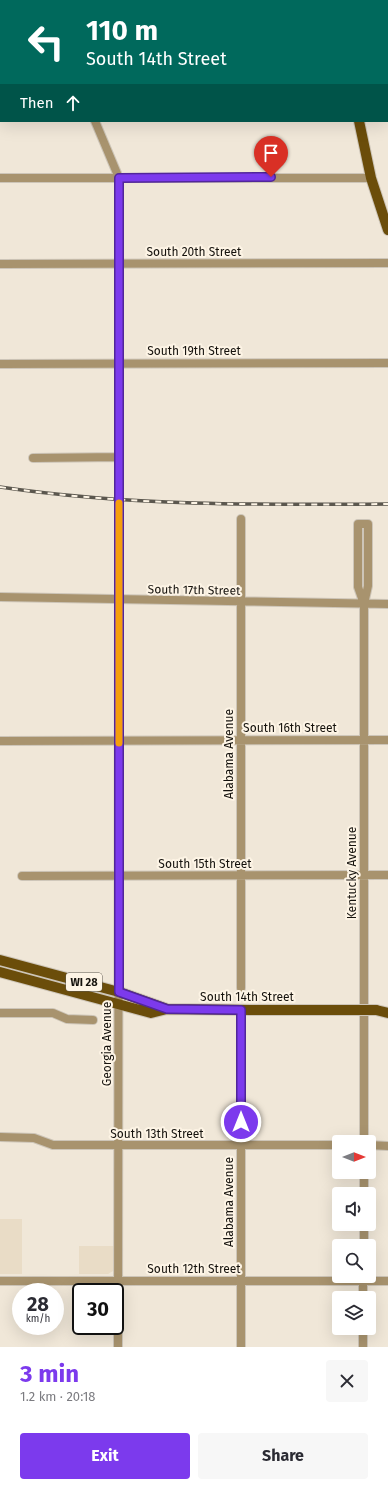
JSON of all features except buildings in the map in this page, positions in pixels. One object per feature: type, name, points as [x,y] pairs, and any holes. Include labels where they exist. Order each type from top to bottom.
[{"type":"main road","points":[[359,122],[371,178],[388,230]]},
{"type":"main road","name":"WI 28","points":[[0,960],[119,992],[167,1009]]},
{"type":"main road","name":"WI 28","points":[[0,972],[64,988],[119,1005]]},
{"type":"main road","name":"South 14th Street","points":[[119,1005],[151,1013],[167,1009],[376,1010],[388,1007]]},
{"type":"main road","name":"South 14th Street","points":[[376,1010],[388,1013]]},
{"type":"street","name":"Georgia Avenue","points":[[95,122],[119,178],[118,1347]]},
{"type":"street","points":[[0,178],[371,178]]},
{"type":"street","name":"South 20th Street","points":[[0,264],[388,263]]},
{"type":"street","name":"South 19th Street","points":[[0,364],[388,363]]},
{"type":"street","points":[[33,458],[119,457]]},
{"type":"street","name":"Alabama Avenue","points":[[241,519],[241,988]]},
{"type":"street","name":"Kentucky Avenue","points":[[364,604],[358,587],[358,524],[368,524],[368,586],[364,604],[364,1135]]},
{"type":"street","name":"South 17th Street","points":[[0,597],[241,603],[388,604]]},
{"type":"street","name":"South 16th Street","points":[[0,741],[388,740]]},
{"type":"street","name":"South 15th Street","points":[[22,876],[388,875]]},
{"type":"street","name":"Alabama Avenue","points":[[241,1347],[241,1146],[246,1010]]},
{"type":"street","points":[[0,1013],[53,1013],[64,1019],[93,1020]]},
{"type":"street","name":"South 13th Street","points":[[0,1137],[34,1138],[53,1145],[332,1145]]},
{"type":"street","points":[[376,1145],[388,1146]]},
{"type":"street","name":"South 12th Street","points":[[0,1281],[241,1281],[332,1279]]},
{"type":"street","name":"South 12th Street","points":[[376,1279],[388,1280]]},
{"type":"street","points":[[363,1335],[363,1347]]},
{"type":"shaded area","points":[[0,1219],[22,1219],[22,1274],[0,1274]]},
{"type":"shaded area","points":[[79,1246],[114,1246],[113,1271],[108,1274],[79,1274]]},
{"type":"railway","points":[[0,487],[96,498],[145,501],[242,504],[388,504]]},
{"type":"slow traffic","points":[[119,503],[119,743]]},
{"type":"route","points":[[241,1122],[241,1010],[167,1009],[151,1002],[119,992],[119,178],[271,177]]}]
